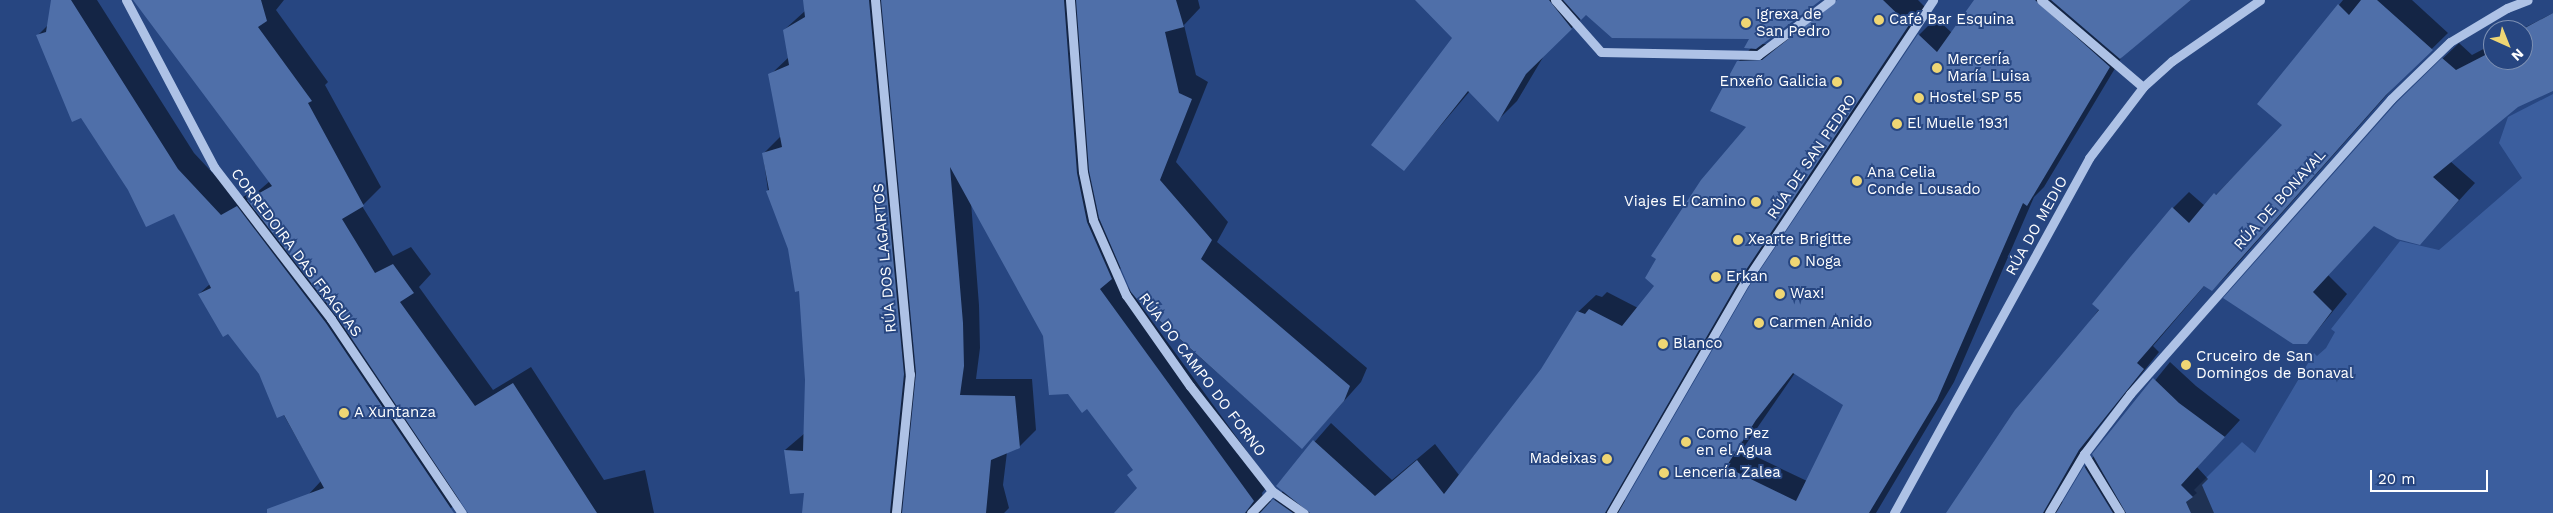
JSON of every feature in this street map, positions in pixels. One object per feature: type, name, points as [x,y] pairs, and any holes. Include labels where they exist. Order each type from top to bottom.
[{"type":"street","name":"CORREDOIRA DAS FRAGUAS","points":[[126,0],[214,167],[330,319],[462,513]]},
{"type":"street","name":"RÚA DOS LAGARTOS","points":[[875,0],[910,374],[896,513]]},
{"type":"street","name":"RÚA DO CAMPO DO FORNO","points":[[1070,0],[1083,172],[1093,220],[1126,296],[1190,386],[1272,491],[1304,513]]},
{"type":"street","points":[[1555,0],[1601,52],[1758,55],[1831,0]]},
{"type":"street","name":"RÚA DE SAN PEDRO","points":[[1611,513],[1745,282],[1933,0]]},
{"type":"street","points":[[2041,0],[2143,88]]},
{"type":"street","name":"RÚA DO MEDIO","points":[[1894,513],[2089,158],[2143,88],[2172,61],[2260,0]]},
{"type":"street","name":"RÚA DE BONAVAL","points":[[2049,513],[2084,454],[2130,394],[2262,242],[2430,58],[2470,28],[2528,0]]},
{"type":"street","points":[[2084,454],[2120,513]]},
{"type":"street","points":[[1251,513],[1272,491]]},
{"type":"shaded area","points":[[2553,94],[2553,513],[2191,513],[2186,502],[2197,493],[2194,490],[2242,442],[2255,453],[2314,353],[2317,356],[2326,348],[2335,332],[2331,329],[2400,241],[2439,250],[2522,178],[2499,143],[2508,117]]},
{"type":"building","points":[[51,0],[71,0],[178,169],[221,215],[237,206],[326,323],[454,513],[267,513],[267,509],[324,488],[284,415],[277,418],[259,374],[228,334],[223,337],[198,294],[211,288],[174,214],[146,227],[128,190],[81,118],[72,122],[36,35],[46,32]]},
{"type":"building","points":[[133,0],[261,0],[267,21],[258,27],[312,101],[308,103],[364,206],[342,219],[375,273],[393,264],[414,293],[400,302],[475,406],[513,383],[597,513],[468,513],[336,315],[247,200],[272,186]]},
{"type":"building","points":[[803,0],[869,0],[904,374],[890,513],[802,513],[804,493],[790,494],[784,450],[803,451],[805,380],[799,291],[795,292],[788,249],[766,191],[769,190],[762,153],[782,147],[768,74],[789,65],[783,30],[805,17]]},
{"type":"building","points":[[881,0],[1064,0],[1077,173],[1087,222],[1112,279],[1100,289],[1254,501],[1245,513],[1114,513],[1137,488],[1127,475],[1133,470],[1087,409],[1082,413],[1068,394],[1049,395],[1043,336],[950,167],[963,323],[964,366],[960,395],[1015,396],[1020,448],[991,460],[986,513],[902,513],[916,373]]},
{"type":"building","points":[[1076,0],[1176,0],[1184,27],[1165,32],[1179,93],[1192,99],[1160,180],[1212,240],[1201,259],[1350,386],[1344,401],[1302,449],[1140,303],[1131,292],[1099,218],[1089,171]]},
{"type":"building","points":[[1415,0],[1549,0],[1572,29],[1526,74],[1498,122],[1468,91],[1404,171],[1371,145],[1452,38]]},
{"type":"building","points":[[1563,0],[1821,0],[1756,49],[1744,48],[1749,39],[1612,38],[1586,15],[1581,20]]},
{"type":"building","points":[[1837,0],[1883,0],[1909,25],[1740,279],[1605,513],[1310,513],[1276,486],[1313,440],[1375,496],[1417,460],[1444,494],[1541,369],[1577,311],[1585,314],[1589,309],[1622,326],[1654,286],[1645,278],[1656,259],[1651,256],[1701,180],[1746,127],[1710,111],[1737,61],[1762,60]]},
{"type":"building","points":[[1974,0],[2035,0],[2110,67],[2027,206],[2023,203],[1937,400],[1869,513],[1618,513],[1750,285],[1918,34],[1937,52]],"holes":[[[1793,373],[1843,405],[1796,501],[1726,467],[1756,420]]]},
{"type":"building","points":[[2051,0],[2191,0],[2120,59]]},
{"type":"building","points":[[2361,0],[2377,0],[2433,50],[2386,95],[2212,291],[2204,286],[2137,363],[2144,369],[2079,450],[2043,513],[1946,513],[2015,410],[2099,310],[2092,304],[2172,207],[2189,223],[2214,193],[2216,195],[2282,125],[2257,104],[2338,4],[2349,15]]},
{"type":"building","points":[[2553,13],[2553,91],[2518,107],[2433,177],[2459,200],[2420,245],[2397,239],[2374,226],[2313,292],[2332,311],[2307,344],[2293,344],[2223,298],[2396,103],[2442,58],[2456,70],[2483,56],[2483,70],[2533,70],[2533,24]]},
{"type":"building","points":[[2153,378],[2179,403],[2225,437],[2181,485],[2193,497],[2186,502],[2191,513],[2126,513],[2092,454]]},
{"type":"building","points":[[2084,466],[2113,513],[2056,513]]},
{"type":"building","points":[[1273,499],[1293,513],[1260,513]]},
{"type":"place","name":"Café Bar Esquina","points":[[1879,20]]},
{"type":"place","name":"Igrexa de San Pedro","points":[[1746,23]]},
{"type":"place","name":"Mercería María Luisa","points":[[1937,68]]},
{"type":"place","name":"Enxeño Galicia","points":[[1837,82]]},
{"type":"place","name":"Hostel SP 55","points":[[1919,98]]},
{"type":"place","name":"El Muelle 1931","points":[[1897,124]]},
{"type":"place","name":"Ana Celia Conde Lousado","points":[[1857,181]]},
{"type":"place","name":"Viajes El Camino","points":[[1756,202]]},
{"type":"place","name":"Xearte Brigitte","points":[[1738,240]]},
{"type":"place","name":"Noga","points":[[1795,262]]},
{"type":"place","name":"Erkan","points":[[1716,277]]},
{"type":"place","name":"Wax!","points":[[1780,294]]},
{"type":"place","name":"Carmen Anido","points":[[1759,323]]},
{"type":"place","name":"Blanco","points":[[1663,344]]},
{"type":"place","name":"Cruceiro de San Domingos de Bonaval","points":[[2186,365]]},
{"type":"place","name":"A Xuntanza","points":[[344,413]]},
{"type":"place","name":"Como Pez en el Agua","points":[[1686,442]]},
{"type":"place","name":"Madeixas","points":[[1607,459]]},
{"type":"place","name":"Lencería Zalea","points":[[1664,473]]}]
